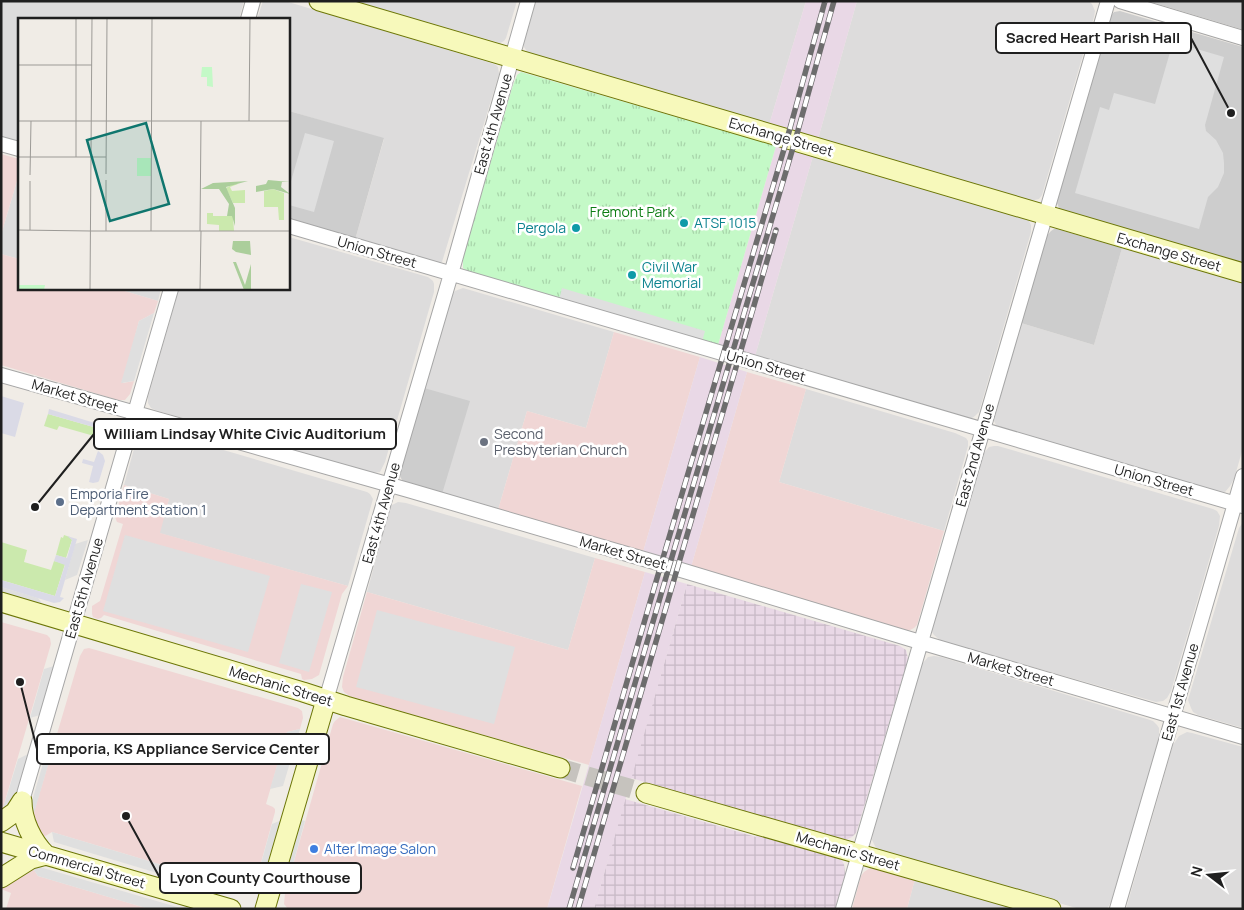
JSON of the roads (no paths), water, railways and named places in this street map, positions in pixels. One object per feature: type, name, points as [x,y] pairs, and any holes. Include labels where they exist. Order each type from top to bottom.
[{"type":"street","points":[[248,18],[253,1]]},
{"type":"street","name":"Exchange Street","points":[[319,1],[1243,273]]},
{"type":"street","name":"East 4th Avenue","points":[[265,909],[451,274],[528,1]]},
{"type":"street","name":"East 2nd Avenue","points":[[843,909],[1108,1]]},
{"type":"street","points":[[1120,1],[1243,38]]},
{"type":"street","points":[[1,144],[18,149]]},
{"type":"street","name":"Union Street","points":[[290,226],[1239,504]]},
{"type":"street","name":"East 5th Avenue","points":[[22,801],[171,290]]},
{"type":"street","name":"Market Street","points":[[1,375],[661,564],[1243,736]]},
{"type":"street","name":"East 1st Avenue","points":[[1117,909],[1173,716],[1239,504],[1243,476]]},
{"type":"street","name":"Mechanic Street","points":[[1,602],[560,768]]},
{"type":"street","name":"Mechanic Street","points":[[646,793],[1051,909]]},
{"type":"street","points":[[1,822],[15,812],[22,801]]},
{"type":"street","points":[[1,878],[32,859],[46,855],[33,838],[24,815],[22,801]]},
{"type":"street","name":"Commercial Street","points":[[1,842],[231,909]]},
{"type":"tunnel","points":[[560,768],[646,793]]},
{"type":"railway","points":[[573,868],[787,139],[825,1]]},
{"type":"railway","points":[[569,909],[795,141],[834,1]]},
{"type":"railway","points":[[578,909],[776,230]]},
{"type":"place","name":"Sacred Heart Parish Hall","points":[[1231,113]]},
{"type":"place","name":"ATSF 1015","points":[[684,223]]},
{"type":"place","name":"Pergola","points":[[576,228]]},
{"type":"place","name":"Civil War Memorial","points":[[632,275]]},
{"type":"place","name":"Second Presbyterian Church","points":[[484,442]]},
{"type":"place","name":"Emporia Fire Department Station 1","points":[[60,502]]},
{"type":"place","name":"William Lindsay White Civic Auditorium","points":[[35,507]]},
{"type":"place","name":"Emporia, KS Appliance Service Center","points":[[20,682]]},
{"type":"place","name":"Lyon County Courthouse","points":[[126,816]]},
{"type":"place","name":"Alter Image Salon","points":[[314,849]]},
{"type":"park label","name":"Fremont Park","points":[[632,212]]}]
